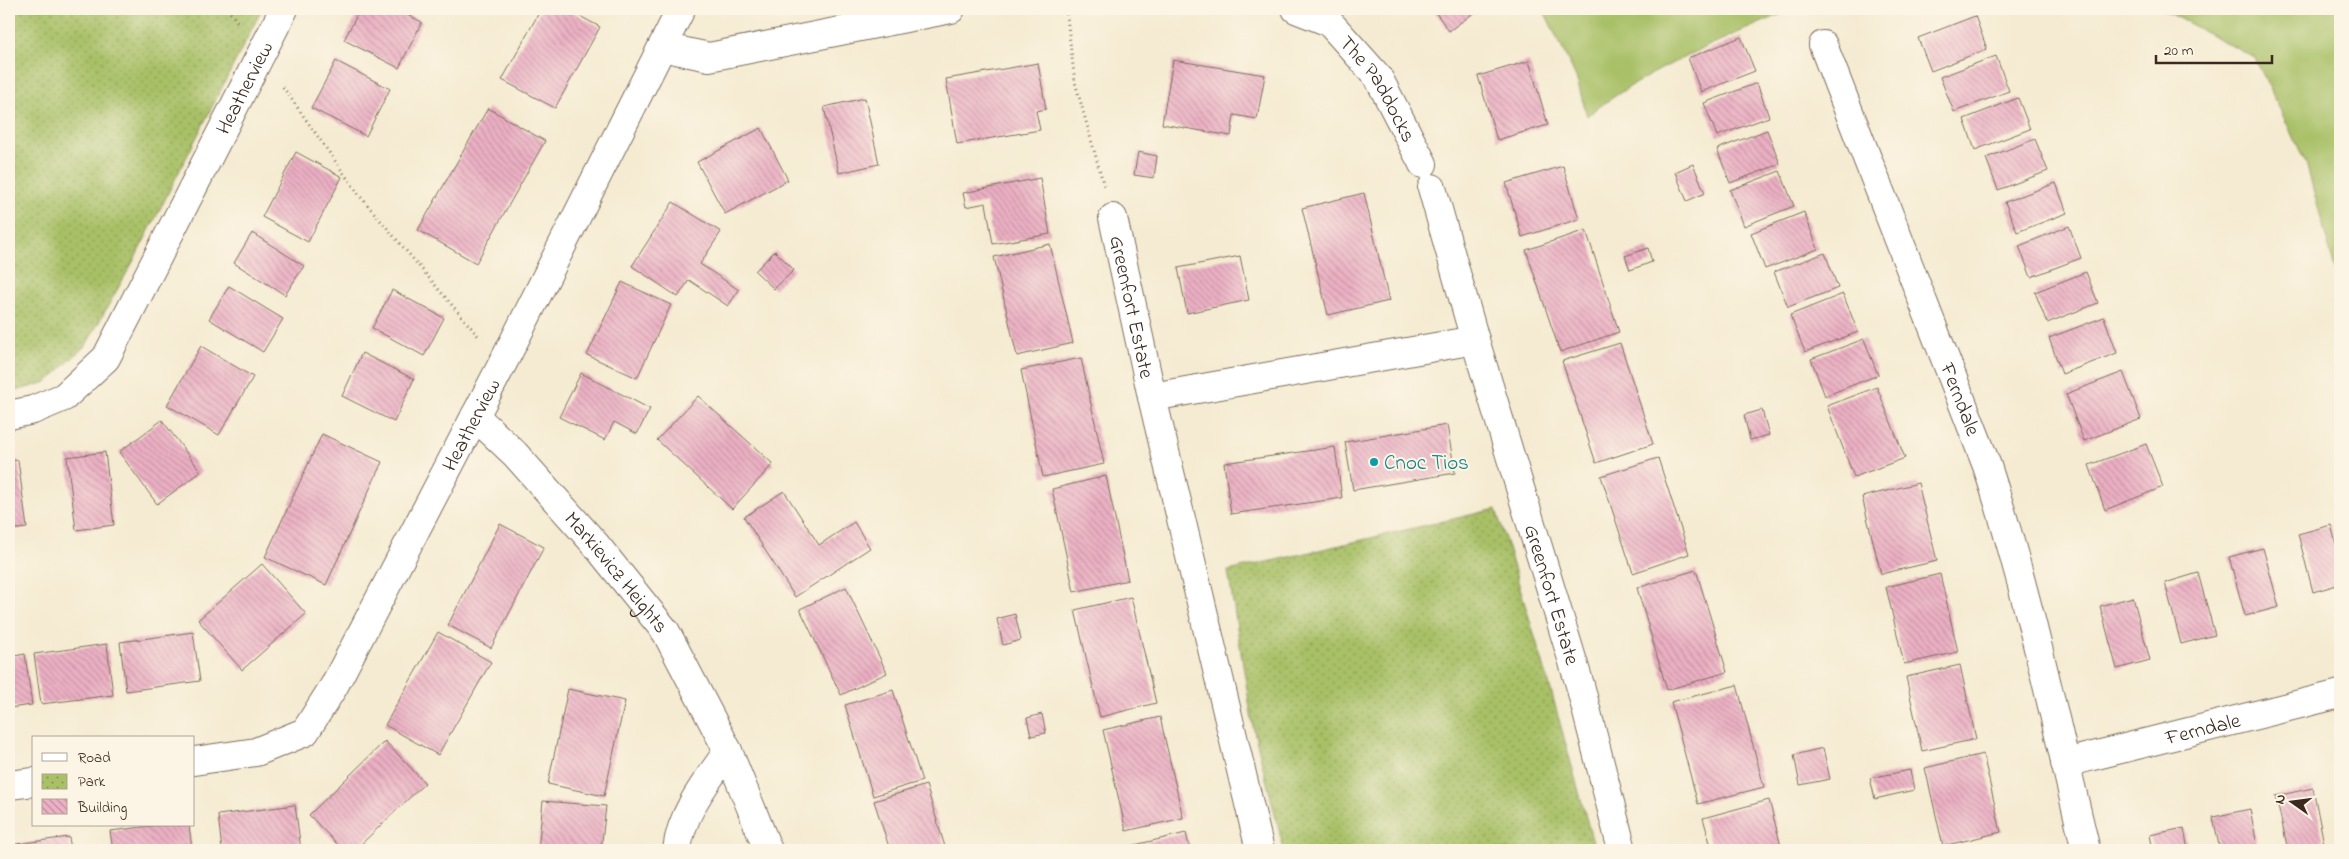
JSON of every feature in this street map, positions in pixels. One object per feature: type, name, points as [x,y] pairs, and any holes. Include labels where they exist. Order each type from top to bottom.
[{"type":"street","name":"Heatherview","points":[[9,415],[33,410],[64,397],[106,358],[284,9]]},
{"type":"street","name":"Heatherview","points":[[195,761],[256,752],[305,732],[334,686],[507,355],[681,9]]},
{"type":"street","points":[[662,47],[709,57],[951,9]]},
{"type":"street","name":"The Paddocks","points":[[1296,9],[1329,22],[1378,77],[1427,176]]},
{"type":"street","name":"Ferndale","points":[[1823,45],[1987,466],[2008,530],[2031,612],[2086,850]]},
{"type":"street","name":"Greenfort Estate","points":[[1427,176],[1580,686],[1622,850]]},
{"type":"street","name":"Greenfort Estate","points":[[1113,218],[1152,397],[1260,850]]},
{"type":"street","name":"Greenfort Estate","points":[[1152,397],[1475,340]]},
{"type":"street","name":"Markievicz Heights","points":[[475,416],[515,454],[596,545],[666,632],[728,751],[768,850]]},
{"type":"street","name":"Ferndale","points":[[2065,763],[2340,694]]},
{"type":"street","points":[[677,850],[678,840],[698,794],[728,751]]},
{"type":"street","points":[[9,785],[32,782]]},
{"type":"path","points":[[227,9],[359,195],[476,336],[507,355]]},
{"type":"path","points":[[1066,9],[1075,82],[1113,218]]},
{"type":"green space","points":[[9,9],[262,9],[134,260],[86,345],[47,382],[9,393]]},
{"type":"green space","points":[[1543,9],[1793,9],[1661,69],[1635,83],[1587,116],[1576,77]]},
{"type":"green space","points":[[2162,9],[2340,9],[2340,288],[2306,163],[2255,58]]},
{"type":"green space","points":[[1496,509],[1549,683],[1595,850],[1284,850],[1253,727],[1228,571]]},
{"type":"building","points":[[360,9],[395,9],[422,22],[399,68],[344,40]]},
{"type":"building","points":[[541,9],[567,9],[600,27],[555,108],[502,80]]},
{"type":"building","points":[[1433,9],[1479,9],[1449,31]]},
{"type":"building","points":[[1975,16],[1987,49],[1931,71],[1918,38]]},
{"type":"building","points":[[1741,37],[1755,71],[1701,92],[1688,58]]},
{"type":"building","points":[[1996,56],[2009,91],[1954,112],[1940,77]]},
{"type":"building","points":[[1173,60],[1265,75],[1257,119],[1234,115],[1231,136],[1162,124]]},
{"type":"building","points":[[336,61],[390,89],[366,136],[311,108]]},
{"type":"building","points":[[1529,61],[1548,125],[1497,140],[1478,76]]},
{"type":"building","points":[[1038,63],[1046,109],[1036,111],[1040,130],[957,144],[946,79]]},
{"type":"building","points":[[1757,83],[1769,117],[1717,136],[1704,103]]},
{"type":"building","points":[[865,98],[879,164],[839,173],[824,107]]},
{"type":"building","points":[[2018,98],[2030,129],[1975,150],[1964,119]]},
{"type":"building","points":[[488,108],[545,141],[476,263],[418,230]]},
{"type":"building","points":[[761,128],[788,180],[725,214],[697,162]]},
{"type":"building","points":[[1767,130],[1780,164],[1730,183],[1717,149]]},
{"type":"building","points":[[2035,139],[2048,171],[1998,190],[1986,158]]},
{"type":"building","points":[[296,152],[342,177],[308,242],[262,217]]},
{"type":"building","points":[[1138,152],[1157,156],[1154,178],[1134,175]]},
{"type":"building","points":[[1693,164],[1705,193],[1687,201],[1675,172]]},
{"type":"building","points":[[1563,166],[1579,219],[1522,237],[1506,183]]},
{"type":"building","points":[[1780,171],[1794,206],[1744,226],[1730,190]]},
{"type":"building","points":[[1040,178],[1050,234],[993,244],[986,203],[966,207],[963,193]]},
{"type":"building","points":[[2056,183],[2067,213],[2017,232],[2005,202]]},
{"type":"building","points":[[1364,193],[1389,301],[1328,315],[1302,208]]},
{"type":"building","points":[[673,202],[721,232],[700,264],[739,290],[728,306],[689,280],[678,297],[632,266]]},
{"type":"building","points":[[1804,212],[1818,249],[1765,269],[1751,233]]},
{"type":"building","points":[[2069,226],[2081,258],[2031,277],[2019,246]]},
{"type":"building","points":[[1586,230],[1619,332],[1560,352],[1526,250]]},
{"type":"building","points":[[252,233],[304,266],[285,295],[234,263]]},
{"type":"building","points":[[1050,244],[1073,343],[1017,356],[994,257]]},
{"type":"building","points":[[1648,248],[1652,262],[1630,270],[1625,256]]},
{"type":"building","points":[[775,251],[794,270],[774,289],[755,271]]},
{"type":"building","points":[[1825,253],[1838,288],[1788,307],[1774,272]]},
{"type":"building","points":[[1240,256],[1249,300],[1187,313],[1178,268]]},
{"type":"building","points":[[2086,272],[2098,303],[2047,323],[2035,292]]},
{"type":"building","points":[[622,282],[671,305],[637,378],[587,355]]},
{"type":"building","points":[[229,286],[283,319],[263,352],[209,319]]},
{"type":"building","points":[[392,290],[444,318],[424,356],[372,328]]},
{"type":"building","points":[[1843,294],[1858,332],[1805,352],[1790,315]]},
{"type":"building","points":[[2104,317],[2117,353],[2062,374],[2049,338]]},
{"type":"building","points":[[1864,339],[1878,375],[1825,396],[1811,359]]},
{"type":"building","points":[[1620,343],[1653,444],[1596,463],[1562,361]]},
{"type":"building","points":[[201,346],[253,377],[219,435],[167,405]]},
{"type":"building","points":[[362,353],[414,379],[394,422],[342,396]]},
{"type":"building","points":[[1081,358],[1104,464],[1043,477],[1021,370]]},
{"type":"building","points":[[2123,372],[2141,419],[2084,441],[2066,394]]},
{"type":"building","points":[[581,373],[650,409],[637,434],[614,422],[605,440],[559,417]]},
{"type":"building","points":[[1877,387],[1905,458],[1854,477],[1827,406]]},
{"type":"building","points":[[698,396],[773,464],[732,509],[657,440]]},
{"type":"building","points":[[1762,410],[1769,435],[1750,440],[1744,415]]},
{"type":"building","points":[[162,420],[201,472],[157,504],[119,452]]},
{"type":"building","points":[[1447,425],[1455,473],[1353,490],[1345,442]]},
{"type":"building","points":[[322,434],[382,462],[326,585],[265,557]]},
{"type":"building","points":[[2146,444],[2163,487],[2105,510],[2089,465]]},
{"type":"building","points":[[1335,447],[1342,498],[1231,514],[1224,463]]},
{"type":"building","points":[[105,452],[114,525],[76,530],[67,457]]},
{"type":"building","points":[[1658,458],[1689,554],[1633,573],[1601,476]]},
{"type":"building","points":[[18,460],[27,528],[9,530],[9,461]]},
{"type":"building","points":[[1106,476],[1128,580],[1074,592],[1052,489]]},
{"type":"building","points":[[1918,483],[1937,561],[1881,574],[1862,497]]},
{"type":"building","points":[[784,491],[819,545],[854,522],[870,548],[795,597],[744,517]]},
{"type":"building","points":[[500,524],[544,547],[491,648],[448,625]]},
{"type":"building","points":[[2331,525],[2340,559],[2340,584],[2313,592],[2298,534]]},
{"type":"building","points":[[2263,548],[2279,607],[2245,616],[2229,557]]},
{"type":"building","points":[[262,564],[306,614],[242,670],[198,620]]},
{"type":"building","points":[[1696,570],[1727,672],[1667,690],[1637,588]]},
{"type":"building","points":[[2198,573],[2215,635],[2181,644],[2165,583]]},
{"type":"building","points":[[1940,574],[1958,652],[1904,664],[1886,587]]},
{"type":"building","points":[[846,587],[887,673],[841,695],[800,609]]},
{"type":"building","points":[[1131,597],[1156,703],[1100,717],[1075,610]]},
{"type":"building","points":[[2133,597],[2150,660],[2117,669],[2100,606]]},
{"type":"building","points":[[1015,614],[1021,640],[1003,645],[997,619]]},
{"type":"building","points":[[193,632],[200,681],[126,691],[120,642]]},
{"type":"building","points":[[438,632],[491,662],[438,755],[385,725]]},
{"type":"building","points":[[107,644],[113,695],[41,704],[34,654]]},
{"type":"building","points":[[25,654],[32,705],[9,708],[9,657]]},
{"type":"building","points":[[1960,665],[1976,739],[1922,751],[1906,677]]},
{"type":"building","points":[[1737,685],[1764,787],[1698,804],[1671,702]]},
{"type":"building","points":[[568,689],[625,701],[604,796],[548,784]]},
{"type":"building","points":[[893,690],[922,781],[873,796],[845,705]]},
{"type":"building","points":[[1042,714],[1046,733],[1031,736],[1027,718]]},
{"type":"building","points":[[1160,717],[1183,818],[1126,831],[1103,730]]},
{"type":"building","points":[[385,741],[425,783],[355,850],[343,850],[309,815]]},
{"type":"building","points":[[1823,748],[1830,779],[1800,785],[1794,755]]},
{"type":"building","points":[[1983,754],[2001,832],[1943,846],[1925,768]]},
{"type":"building","points":[[1910,770],[1914,790],[1875,799],[1870,778]]},
{"type":"building","points":[[926,785],[946,850],[890,850],[874,801]]},
{"type":"building","points":[[2313,788],[2325,849],[2288,850],[2276,796]]},
{"type":"building","points":[[1769,800],[1782,850],[1712,850],[1703,818]]},
{"type":"building","points":[[543,801],[606,806],[601,850],[538,850]]},
{"type":"building","points":[[295,805],[301,850],[222,850],[218,815]]},
{"type":"building","points":[[2250,809],[2258,850],[2220,850],[2213,817]]},
{"type":"building","points":[[151,826],[189,826],[192,850],[113,850],[110,831]]},
{"type":"building","points":[[2184,828],[2188,850],[2153,850],[2150,835]]},
{"type":"building","points":[[1186,833],[1190,850],[1131,850],[1130,846]]},
{"type":"building","points":[[69,837],[71,850],[9,850],[9,845]]},
{"type":"building","points":[[2004,845],[2005,850],[1985,850],[1985,849]]},
{"type":"place","name":"Cnoc Tios","points":[[1374,462]]}]
